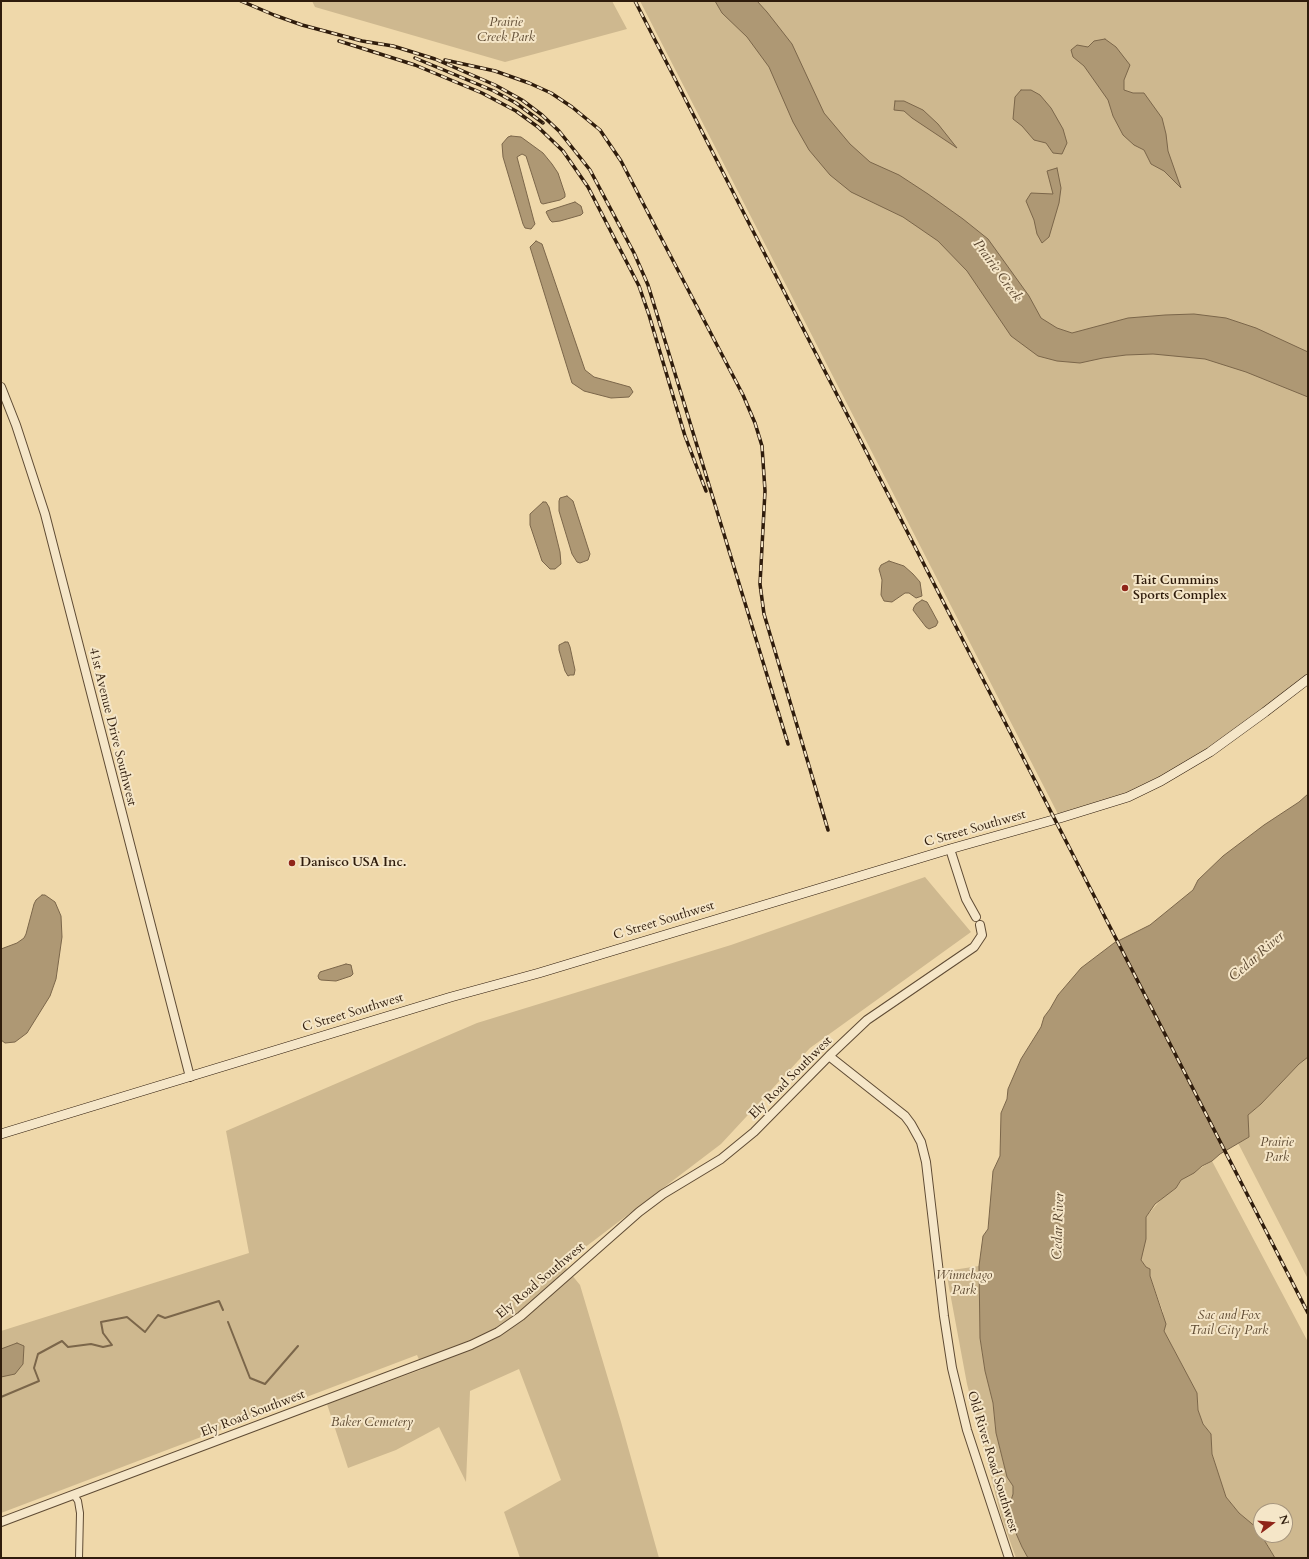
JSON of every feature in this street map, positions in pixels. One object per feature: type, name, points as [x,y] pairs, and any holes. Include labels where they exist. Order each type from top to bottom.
[{"type":"main road","name":"C Street Southwest","points":[[1,1134],[444,1000],[1122,799],[1152,786],[1210,752],[1308,679]]},
{"type":"street","name":"41st Avenue Drive Southwest","points":[[1,387],[16,425],[45,514],[190,1077]]},
{"type":"street","name":"Ely Road Southwest","points":[[1,1522],[471,1345],[498,1332],[521,1316],[639,1212],[662,1194],[721,1159],[748,1136],[867,1020],[978,944],[982,935],[978,921],[966,899],[950,849]]},
{"type":"street","name":"Old River Road Southwest","points":[[829,1056],[905,1116],[920,1142],[926,1162],[944,1316],[952,1368],[967,1430],[1009,1558]]},
{"type":"street","points":[[74,1495],[78,1501],[80,1513],[78,1558]]},
{"type":"green space","name":"Prairie Creek Park","points":[[312,1],[612,1],[627,29],[505,62],[315,7]]},
{"type":"green space","points":[[640,1],[1308,1],[1308,679],[1161,781],[1060,818]]},
{"type":"green space","name":"Baker Cemetery","points":[[925,877],[971,932],[810,1048],[721,1144],[563,1264],[580,1285],[621,1422],[659,1558],[520,1558],[504,1512],[561,1480],[519,1369],[470,1391],[466,1482],[439,1427],[396,1450],[348,1468],[327,1404],[423,1369],[417,1355],[1,1513],[1,1331],[249,1253],[226,1131],[477,1023],[731,945]]},
{"type":"green space","name":"Prairie Park","points":[[1308,1057],[1308,1279],[1238,1143],[1249,1137],[1248,1115],[1261,1104],[1299,1064]]},
{"type":"green space","name":"Sac and Fox Trail City Park","points":[[1212,1161],[1308,1342],[1308,1558],[1275,1558],[1267,1543],[1293,1543],[1293,1503],[1253,1503],[1253,1525],[1239,1513],[1226,1497],[1212,1454],[1211,1434],[1203,1424],[1198,1410],[1197,1393],[1164,1331],[1163,1312],[1150,1276],[1150,1269],[1146,1267],[1141,1260],[1146,1217],[1163,1197],[1176,1188],[1181,1180]]},
{"type":"green space","name":"Winnebago Park","points":[[979,1266],[980,1338],[985,1371],[993,1403],[996,1433],[1007,1477],[1013,1486],[1013,1494],[1007,1513],[1028,1558],[1016,1558],[1001,1516],[967,1384],[946,1271]]},
{"type":"water","name":"Prairie Creek","points":[[715,1],[757,1],[792,44],[824,113],[850,144],[870,162],[899,175],[963,219],[988,239],[1029,296],[1041,318],[1057,328],[1072,333],[1128,318],[1194,314],[1226,318],[1256,328],[1308,352],[1308,397],[1246,372],[1205,359],[1153,354],[1126,355],[1080,363],[1057,361],[1038,356],[1011,336],[967,271],[938,241],[903,217],[851,192],[830,175],[809,150],[793,122],[769,67],[747,37],[722,13]]},
{"type":"water","points":[[1105,39],[1116,47],[1130,65],[1124,80],[1124,90],[1133,93],[1144,93],[1162,118],[1168,151],[1181,188],[1164,171],[1151,164],[1144,150],[1134,145],[1123,135],[1113,116],[1108,100],[1084,66],[1073,57],[1071,50],[1077,45],[1088,47],[1094,41]]},
{"type":"water","points":[[1021,90],[1031,90],[1040,95],[1051,108],[1063,129],[1067,143],[1062,154],[1053,153],[1046,143],[1034,140],[1022,126],[1013,119],[1015,97]]},
{"type":"water","points":[[895,101],[904,101],[923,110],[938,124],[957,148],[904,111],[894,110]]},
{"type":"water","points":[[508,137],[521,137],[543,153],[558,173],[565,194],[565,197],[560,200],[543,204],[541,203],[526,156],[522,154],[517,157],[535,224],[531,229],[525,228],[523,224],[503,157],[502,144]]},
{"type":"water","points":[[1057,168],[1061,188],[1059,203],[1049,237],[1042,243],[1037,234],[1034,220],[1026,201],[1031,193],[1053,194],[1047,171]]},
{"type":"water","points":[[575,202],[581,206],[583,213],[581,215],[560,221],[552,222],[550,220],[546,212],[547,211]]},
{"type":"water","points":[[536,241],[542,244],[585,370],[594,377],[630,387],[633,392],[629,397],[611,398],[584,391],[572,383],[530,247]]},
{"type":"water","points":[[567,496],[573,501],[590,554],[588,560],[580,563],[577,562],[572,554],[559,511],[560,498]]},
{"type":"water","points":[[543,502],[546,502],[549,507],[560,552],[561,564],[555,569],[550,569],[542,561],[530,525],[530,514]]},
{"type":"water","points":[[889,561],[904,566],[913,574],[920,582],[922,596],[916,598],[909,593],[905,593],[892,602],[884,601],[881,595],[882,580],[879,569],[881,565]]},
{"type":"water","points":[[922,600],[927,602],[938,622],[936,626],[929,629],[913,610],[916,604]]},
{"type":"water","points":[[568,642],[570,647],[575,670],[574,675],[568,676],[565,671],[559,650],[559,645]]},
{"type":"water","name":"Cedar River","points":[[1308,794],[1308,1057],[1299,1064],[1261,1104],[1248,1115],[1249,1137],[1181,1180],[1176,1188],[1155,1204],[1146,1217],[1146,1239],[1141,1260],[1146,1267],[1150,1269],[1150,1276],[1166,1324],[1164,1331],[1197,1393],[1198,1410],[1203,1424],[1211,1434],[1212,1454],[1226,1497],[1239,1513],[1253,1525],[1253,1543],[1266,1543],[1275,1558],[1028,1558],[1007,1513],[1013,1494],[1013,1486],[1007,1477],[996,1433],[993,1403],[985,1371],[980,1338],[979,1266],[983,1236],[988,1229],[993,1171],[1000,1156],[1001,1113],[1007,1099],[1008,1089],[1021,1059],[1041,1027],[1044,1017],[1058,995],[1081,968],[1114,943],[1150,925],[1193,890],[1198,880],[1223,856],[1264,825],[1299,802]]},
{"type":"water","points":[[42,895],[45,895],[55,902],[61,916],[62,937],[56,979],[50,996],[27,1033],[15,1042],[5,1043],[1,1040],[1,949],[17,943],[24,938],[34,904]]},
{"type":"water","points":[[346,964],[351,965],[353,974],[351,976],[336,981],[319,979],[318,976],[320,972]]},
{"type":"water","points":[[17,1343],[24,1346],[23,1364],[15,1374],[1,1377],[1,1349]]},
{"type":"waterway","points":[[1,1397],[39,1381],[34,1368],[38,1354],[62,1341],[68,1347],[91,1344],[103,1347],[112,1345],[103,1333],[101,1322],[127,1317],[145,1332],[158,1315],[165,1318],[219,1301],[223,1310]]},
{"type":"waterway","points":[[228,1322],[250,1378],[265,1384],[298,1346]]},
{"type":"railway","points":[[241,1],[302,25],[362,41],[393,46],[435,59],[495,85],[522,100],[542,115],[559,131],[590,170],[634,253],[648,285],[788,744]]},
{"type":"railway","points":[[635,1],[1308,1313]]},
{"type":"railway","points":[[339,41],[415,65],[482,93],[516,111],[538,127],[563,151],[588,187],[639,286],[685,436],[706,491]]},
{"type":"railway","points":[[415,58],[494,91],[516,103],[543,123]]},
{"type":"railway","points":[[445,60],[495,71],[529,83],[551,93],[572,107],[600,130],[621,161],[743,395],[755,423],[762,446],[765,491],[760,584],[764,614],[828,830]]},
{"type":"place","name":"Tait Cummins Sports Complex","points":[[1125,588]]},
{"type":"place","name":"Danisco USA Inc.","points":[[292,863]]}]
